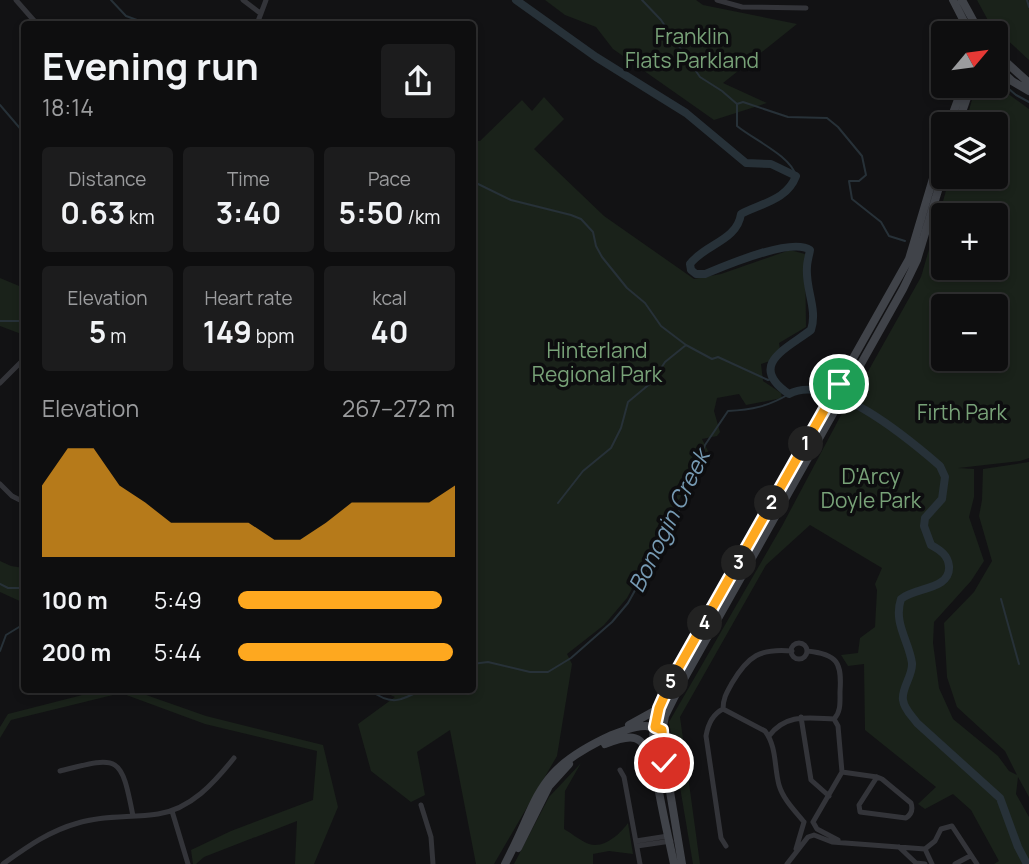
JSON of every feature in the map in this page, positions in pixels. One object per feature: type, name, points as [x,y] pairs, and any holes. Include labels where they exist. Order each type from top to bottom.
[{"type":"main road","points":[[953,0],[964,21]]},
{"type":"main road","points":[[962,0],[973,21]]},
{"type":"main road","points":[[1008,64],[1029,83]]},
{"type":"main road","points":[[1008,76],[1029,91]]},
{"type":"main road","points":[[830,411],[839,384],[909,259],[931,185]]},
{"type":"main road","points":[[682,864],[660,792],[654,755],[659,708],[671,681],[755,543],[830,411],[849,388],[917,260],[938,189]]},
{"type":"main road","points":[[674,864],[664,763],[657,729],[755,543]]},
{"type":"main road","points":[[525,818],[530,817],[542,793],[566,766],[652,715],[659,708]]},
{"type":"main road","points":[[506,864],[537,793],[551,774],[569,758],[630,728],[657,729]]},
{"type":"main road","points":[[601,743],[626,737],[641,740],[648,750],[655,783],[660,792]]},
{"type":"main road","points":[[506,864],[549,786]]},
{"type":"street","points":[[16,0],[34,21]]},
{"type":"street","points":[[243,0],[260,13]]},
{"type":"street","points":[[258,21],[266,0]]},
{"type":"street","points":[[720,0],[742,7],[806,8]]},
{"type":"street","points":[[785,0],[785,8]]},
{"type":"street","points":[[0,383],[21,362]]},
{"type":"street","points":[[0,484],[21,500]]},
{"type":"street","points":[[800,643],[807,651],[800,659],[795,657],[792,651],[793,646],[800,643]]},
{"type":"street","points":[[723,709],[723,699],[746,662],[767,651],[792,651]]},
{"type":"street","points":[[807,651],[827,654],[839,667],[839,711],[834,719]]},
{"type":"street","points":[[723,709],[765,731],[769,736],[779,786],[804,822],[795,852]]},
{"type":"street","points":[[723,709],[716,712],[706,736],[721,838],[726,846]]},
{"type":"street","points":[[801,717],[811,780],[829,796]]},
{"type":"street","points":[[769,736],[775,728],[789,719],[834,719]]},
{"type":"street","points":[[787,864],[813,834],[813,822],[842,772],[838,726],[834,719]]},
{"type":"street","points":[[3,864],[42,837],[68,826],[96,819],[172,811],[206,791],[234,758]]},
{"type":"street","points":[[61,771],[103,760],[115,764],[123,774],[133,816]]},
{"type":"street","points":[[620,770],[624,776],[640,864]]},
{"type":"street","points":[[842,772],[877,777],[911,803],[914,811],[906,818],[860,813],[859,805],[877,777]]},
{"type":"street","points":[[421,805],[431,837],[433,864]]},
{"type":"street","points":[[172,811],[188,864]]},
{"type":"street","points":[[804,822],[813,822]]},
{"type":"street","points":[[896,846],[916,863],[924,863],[941,829],[952,825],[976,864]]},
{"type":"street","points":[[802,832],[832,842],[916,848],[927,853],[932,864]]},
{"type":"street","points":[[637,844],[673,838]]},
{"type":"street","points":[[912,857],[916,848]]},
{"type":"street","points":[[955,863],[970,856]]},
{"type":"green space","name":"Franklin Flats Parkland","points":[[545,0],[696,0],[703,5],[797,24],[723,83],[767,103],[714,120],[613,49],[596,27],[565,15]]},
{"type":"green space","points":[[977,0],[1029,0],[1029,60],[1008,41],[1008,21],[988,21]]},
{"type":"green space","points":[[1008,94],[1029,109],[1029,458],[958,468],[974,469],[974,497],[969,517],[984,561],[971,581],[934,622],[933,643],[939,688],[953,719],[998,756],[1009,771],[1017,775],[1005,751],[957,707],[947,677],[944,623],[974,592],[992,561],[979,516],[983,469],[1029,462],[1029,797],[1018,777],[1016,794],[1029,817],[1029,864],[994,864],[999,861],[971,810],[953,794],[925,809],[918,804],[936,787],[865,730],[864,664],[848,666],[841,655],[858,653],[860,638],[875,627],[875,584],[882,568],[810,525],[766,565],[680,717],[700,864],[693,864],[669,722],[921,277],[931,243],[931,280],[1008,280],[1008,203],[942,203],[947,189],[1008,189],[1008,112],[968,112],[973,98],[1008,98]]},
{"type":"green space","name":"Hinterland Regional Park","points":[[544,97],[564,119],[534,149],[604,216],[694,279],[721,274],[790,250],[805,254],[806,327],[779,343],[781,357],[761,364],[763,381],[781,393],[782,398],[746,405],[739,394],[717,398],[714,411],[720,432],[717,436],[702,439],[709,453],[702,467],[690,471],[682,494],[627,598],[604,625],[567,654],[572,664],[557,756],[494,864],[476,864],[450,730],[417,752],[425,795],[411,802],[371,771],[358,724],[395,697],[386,693],[476,693],[476,141],[480,141],[522,100],[532,111]]},
{"type":"green space","points":[[0,278],[21,287],[21,334],[0,326]]},
{"type":"green space","points":[[0,561],[21,568],[21,602],[0,592]]},
{"type":"green space","points":[[90,693],[121,693],[11,720],[0,738],[0,727],[8,714]]},
{"type":"green space","points":[[121,693],[141,693],[206,716],[323,745],[338,807],[314,864],[295,864],[297,821],[204,857],[193,864],[191,850],[231,831],[313,800],[317,751],[205,724]]},
{"type":"green space","points":[[581,763],[565,791],[564,829],[586,843],[595,845],[611,840],[628,823],[633,854],[609,851],[593,854],[593,864],[514,864],[549,797]]},
{"type":"waterway","points":[[111,0],[126,16],[140,21]]},
{"type":"waterway","points":[[516,0],[596,57],[686,113],[746,163],[771,164],[796,176],[787,191],[780,196],[741,214],[738,223],[727,236],[696,257],[690,264],[691,270],[696,274],[705,274],[759,254],[789,247],[810,250],[807,275],[813,322],[811,330],[775,358],[771,374],[777,384],[789,394],[806,390],[826,392],[847,400],[890,426],[940,466],[945,477],[942,499],[925,518],[924,526],[931,545],[947,559],[948,574],[938,584],[901,599],[900,624],[912,663],[903,695],[904,703],[917,723],[1000,798],[1027,864]]},
{"type":"waterway","points":[[642,0],[661,20],[700,77],[737,104],[737,126],[780,155],[796,176]]},
{"type":"waterway","points":[[1027,0],[1029,7]]},
{"type":"waterway","points":[[1008,88],[1029,102]]},
{"type":"waterway","points":[[737,104],[743,102],[788,117],[827,118],[862,156],[866,175],[859,181],[849,181],[852,199],[881,222],[889,236],[905,241]]},
{"type":"waterway","points":[[0,105],[21,130]]},
{"type":"waterway","points":[[476,183],[511,200],[581,219],[593,232],[602,257],[627,288],[645,303],[661,326],[686,345],[712,359],[718,357],[768,380],[773,378]]},
{"type":"waterway","points":[[0,321],[21,321]]},
{"type":"waterway","points":[[558,503],[583,471],[611,448],[621,428],[628,402],[652,382],[665,362],[686,345]]},
{"type":"waterway","name":"Bonogin Creek","points":[[476,664],[488,662],[530,672],[548,672],[571,658],[612,622],[628,603],[681,507],[705,445],[728,411],[760,407],[789,394]]},
{"type":"waterway","points":[[476,422],[476,433]]},
{"type":"waterway","points":[[0,584],[8,588],[21,588]]},
{"type":"waterway","points":[[1001,599],[1019,664]]},
{"type":"waterway","name":"Bonogin Creek","points":[[0,651],[6,635],[21,626]]},
{"type":"waterway","name":"Bonogin Creek","points":[[374,693],[390,700],[415,693]]},
{"type":"route","points":[[664,763],[662,730],[655,727],[659,708],[671,681],[839,384]]},
{"type":"park label","name":"Firth Park","points":[[962,413]]},
{"type":"park label","name":"D'Arcy Doyle Park","points":[[871,489]]}]
